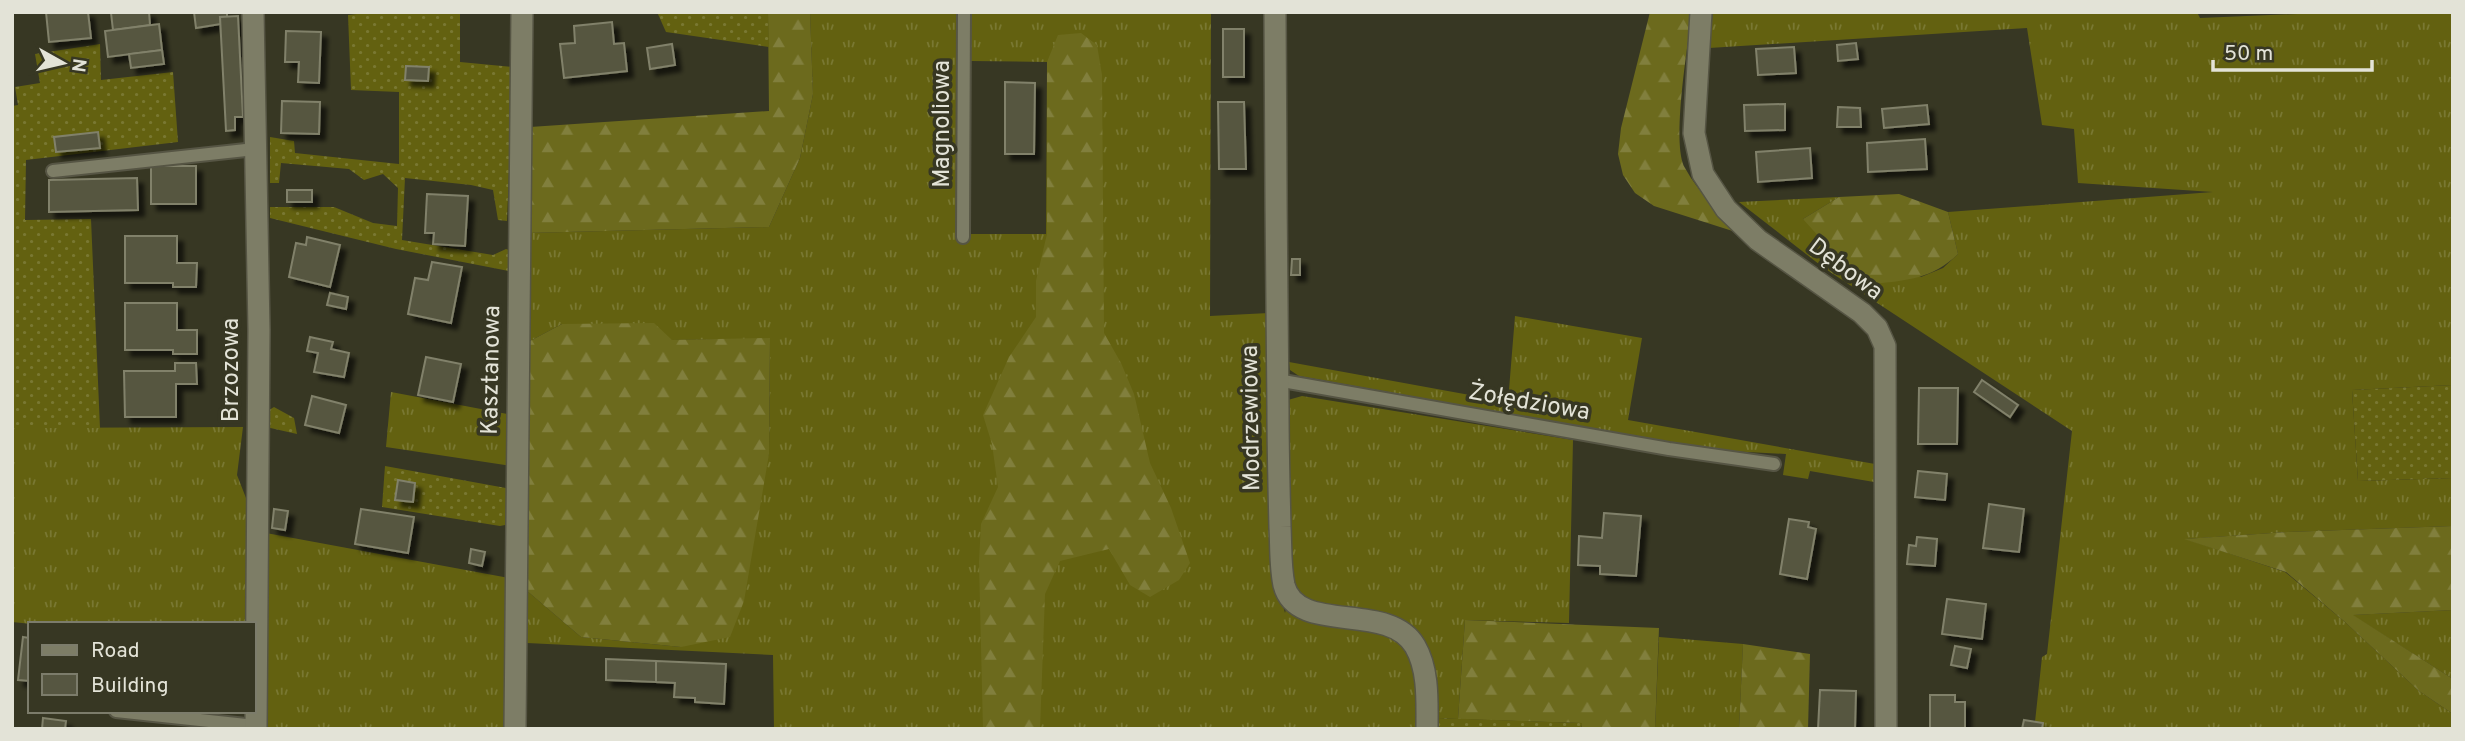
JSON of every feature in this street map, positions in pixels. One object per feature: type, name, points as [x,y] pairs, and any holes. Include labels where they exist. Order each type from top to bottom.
[{"type":"street","name":"Brzozowa","points":[[253,12],[259,330],[256,728]]},
{"type":"street","name":"Kasztanowa","points":[[515,729],[522,12]]},
{"type":"street","name":"Modrzewiowa","points":[[1275,12],[1277,380],[1279,493],[1285,587],[1294,603],[1307,610],[1380,622],[1392,625],[1407,634],[1422,661],[1427,689],[1427,729]]},
{"type":"street","name":"Dębowa","points":[[1701,12],[1694,133],[1703,174],[1726,209],[1758,240],[1862,313],[1877,328],[1885,346],[1886,729]]},
{"type":"lane","name":"Magnoliowa","points":[[963,236],[964,12]]},
{"type":"lane","points":[[53,171],[255,149]]},
{"type":"lane","name":"Żołędziowa","points":[[1277,380],[1669,449],[1774,464]]},
{"type":"lane","points":[[132,713],[256,728]]},
{"type":"green space","points":[[374,12],[460,12],[460,62],[513,67],[507,221],[498,220],[493,190],[405,178],[402,240],[493,255],[506,249],[515,252],[514,272],[396,249],[270,218],[270,207],[334,207],[373,223],[397,226],[398,188],[383,174],[364,180],[349,169],[281,163],[279,183],[270,183],[270,137],[294,141],[295,153],[399,164],[399,92],[351,90],[348,15]]},
{"type":"green space","points":[[657,12],[768,12],[769,47],[666,32]]},
{"type":"green space","points":[[768,12],[810,12],[813,94],[800,158],[769,227],[526,233],[530,127],[769,111]]},
{"type":"green space","points":[[810,12],[957,12],[958,234],[1046,234],[1047,62],[971,61],[971,12],[1211,12],[1210,316],[1269,313],[1275,577],[1285,613],[1292,586],[1288,400],[1302,396],[1573,440],[1569,623],[1465,620],[1458,719],[1439,718],[1428,729],[774,729],[773,655],[527,643],[526,590],[581,637],[681,647],[769,454],[770,339],[672,340],[562,324],[530,341],[526,233],[769,227],[800,158],[813,94]]},
{"type":"green space","points":[[1650,12],[1692,12],[1680,116],[1681,155],[1685,168],[1697,186],[1742,234],[1654,206],[1635,193],[1623,175],[1618,154],[1621,128]]},
{"type":"green space","points":[[1713,12],[2197,12],[2200,18],[2344,12],[2453,12],[2453,385],[2352,390],[2358,481],[2453,478],[2453,526],[2186,539],[2285,572],[2345,622],[2419,691],[2453,714],[2453,729],[2042,729],[2043,723],[2035,722],[2042,657],[2047,654],[2072,431],[1824,268],[1739,202],[1839,197],[1803,219],[1921,277],[1943,268],[1958,254],[1948,212],[2213,192],[2078,183],[2074,129],[2042,125],[2027,28],[1709,48]]},
{"type":"green space","points":[[1081,33],[1097,45],[1102,75],[1104,333],[1134,394],[1150,463],[1171,508],[1190,563],[1179,580],[1150,597],[1130,585],[1109,549],[1060,561],[1045,594],[1040,729],[983,729],[979,562],[981,524],[998,487],[992,444],[983,415],[1009,357],[1036,317],[1036,281],[1047,234],[1047,62],[1058,35]]},
{"type":"green space","points":[[100,44],[101,80],[173,72],[178,142],[26,160],[25,220],[91,219],[100,428],[12,428],[12,106],[18,105],[15,87],[40,83],[35,54]]},
{"type":"green space","points":[[1899,194],[1948,212],[1958,254],[1939,269],[1919,277],[1873,284],[1840,260],[1803,219],[1839,197]]},
{"type":"green space","points":[[1515,316],[1642,338],[1628,420],[1875,464],[1874,482],[1810,471],[1808,479],[1783,475],[1786,454],[1710,450],[1299,376],[1290,370],[1289,362],[1508,402]]},
{"type":"green space","points":[[654,323],[672,340],[770,338],[769,454],[744,601],[730,637],[681,647],[581,637],[526,590],[530,341],[562,324]]},
{"type":"green space","points":[[2453,385],[2453,478],[2358,481],[2352,390]]},
{"type":"green space","points":[[391,392],[513,415],[512,466],[386,447]]},
{"type":"green space","points":[[274,407],[294,418],[297,434],[266,427],[266,412]]},
{"type":"green space","points":[[243,427],[237,475],[246,498],[246,622],[12,622],[12,428]]},
{"type":"green space","points":[[385,466],[511,489],[510,524],[500,526],[382,507]]},
{"type":"green space","points":[[2453,526],[2453,610],[2353,615],[2453,679],[2453,714],[2419,691],[2286,572],[2184,539],[2287,532]]},
{"type":"green space","points":[[266,533],[509,578],[506,729],[263,729]]},
{"type":"green space","points":[[2453,610],[2453,679],[2352,615]]},
{"type":"green space","points":[[1465,620],[1659,628],[1655,729],[1582,729],[1581,723],[1458,719]]},
{"type":"green space","points":[[1659,637],[1743,644],[1739,729],[1655,729]]},
{"type":"green space","points":[[1743,644],[1810,654],[1808,729],[1739,729]]},
{"type":"green space","points":[[1438,718],[1582,723],[1581,729],[1438,729]]},
{"type":"building","points":[[46,12],[88,12],[91,38],[49,42]]},
{"type":"building","points":[[106,12],[149,12],[150,25],[113,30],[111,13]]},
{"type":"building","points":[[194,12],[227,12],[227,17],[220,17],[221,24],[196,28]]},
{"type":"building","points":[[238,16],[243,117],[235,117],[235,130],[226,131],[220,17]]},
{"type":"building","points":[[612,22],[614,44],[624,43],[627,71],[564,78],[560,44],[575,43],[574,26]]},
{"type":"building","points":[[159,24],[162,50],[108,57],[105,31]]},
{"type":"building","points":[[1223,29],[1244,29],[1244,77],[1223,77]]},
{"type":"building","points":[[286,31],[321,32],[319,83],[298,82],[299,62],[285,62]]},
{"type":"building","points":[[1856,43],[1858,59],[1838,61],[1837,45]]},
{"type":"building","points":[[672,44],[675,65],[650,69],[647,48]]},
{"type":"building","points":[[1794,47],[1796,73],[1758,75],[1756,49]]},
{"type":"building","points":[[162,50],[164,64],[131,68],[129,54]]},
{"type":"building","points":[[406,66],[429,67],[428,81],[405,80]]},
{"type":"building","points":[[1005,82],[1035,83],[1034,154],[1005,154]]},
{"type":"building","points":[[282,101],[320,102],[319,134],[281,133]]},
{"type":"building","points":[[1218,102],[1244,102],[1246,169],[1219,169]]},
{"type":"building","points":[[1785,104],[1785,130],[1745,131],[1744,105]]},
{"type":"building","points":[[1927,105],[1929,124],[1884,128],[1882,109]]},
{"type":"building","points":[[1838,107],[1860,108],[1861,127],[1837,127]]},
{"type":"building","points":[[98,132],[100,148],[56,152],[54,137]]},
{"type":"building","points":[[1925,139],[1927,169],[1868,172],[1867,143]]},
{"type":"building","points":[[1810,148],[1812,178],[1758,182],[1756,152]]},
{"type":"building","points":[[151,166],[196,166],[196,204],[151,204]]},
{"type":"building","points":[[137,178],[138,210],[49,212],[49,180]]},
{"type":"building","points":[[287,190],[312,190],[312,202],[287,202]]},
{"type":"building","points":[[427,194],[468,196],[465,246],[433,244],[434,233],[425,233]]},
{"type":"building","points":[[125,236],[177,236],[177,263],[197,263],[196,287],[173,287],[173,283],[125,283]]},
{"type":"building","points":[[307,237],[340,245],[330,287],[289,277],[296,243],[306,245]]},
{"type":"building","points":[[1292,259],[1300,259],[1300,275],[1291,275]]},
{"type":"building","points":[[432,262],[462,267],[451,323],[408,314],[415,278],[428,280]]},
{"type":"building","points":[[330,293],[348,297],[346,309],[327,305]]},
{"type":"building","points":[[125,303],[177,303],[177,330],[197,330],[197,354],[173,354],[173,350],[125,350]]},
{"type":"building","points":[[310,337],[333,342],[331,349],[349,353],[344,377],[314,372],[318,353],[307,351]]},
{"type":"building","points":[[426,357],[461,364],[453,402],[418,395]]},
{"type":"building","points":[[175,363],[196,363],[197,384],[176,384],[176,417],[125,417],[124,371],[175,371]]},
{"type":"building","points":[[1982,380],[2018,405],[2010,417],[1974,392]]},
{"type":"building","points":[[1919,388],[1958,388],[1957,444],[1918,444]]},
{"type":"building","points":[[312,396],[346,405],[339,433],[305,425]]},
{"type":"building","points":[[1918,471],[1947,474],[1945,500],[1915,497]]},
{"type":"building","points":[[398,480],[415,483],[413,502],[395,500]]},
{"type":"building","points":[[1989,504],[2024,509],[2019,552],[1983,548]]},
{"type":"building","points":[[274,509],[288,511],[285,530],[272,528]]},
{"type":"building","points":[[361,509],[414,517],[408,553],[355,544]]},
{"type":"building","points":[[1604,513],[1641,516],[1636,576],[1600,574],[1600,566],[1578,565],[1579,536],[1602,538]]},
{"type":"building","points":[[1789,519],[1809,522],[1808,527],[1816,529],[1807,579],[1780,574]]},
{"type":"building","points":[[1917,537],[1937,539],[1935,566],[1907,564],[1909,545],[1916,546]]},
{"type":"building","points":[[471,549],[485,552],[482,566],[469,563]]},
{"type":"building","points":[[1947,599],[1986,604],[1982,639],[1942,634]]},
{"type":"building","points":[[23,637],[28,638],[28,681],[18,680]]},
{"type":"building","points":[[1955,646],[1971,649],[1967,668],[1951,665]]},
{"type":"building","points":[[606,659],[656,661],[656,682],[606,680]]},
{"type":"building","points":[[656,661],[726,664],[724,704],[674,697],[675,683],[656,682]]},
{"type":"building","points":[[1820,690],[1856,691],[1855,729],[1818,729]]},
{"type":"building","points":[[1930,695],[1955,695],[1955,702],[1965,702],[1965,729],[1930,729]]},
{"type":"building","points":[[43,718],[66,721],[65,729],[42,729]]},
{"type":"building","points":[[2024,720],[2043,723],[2042,729],[2022,729]]}]
